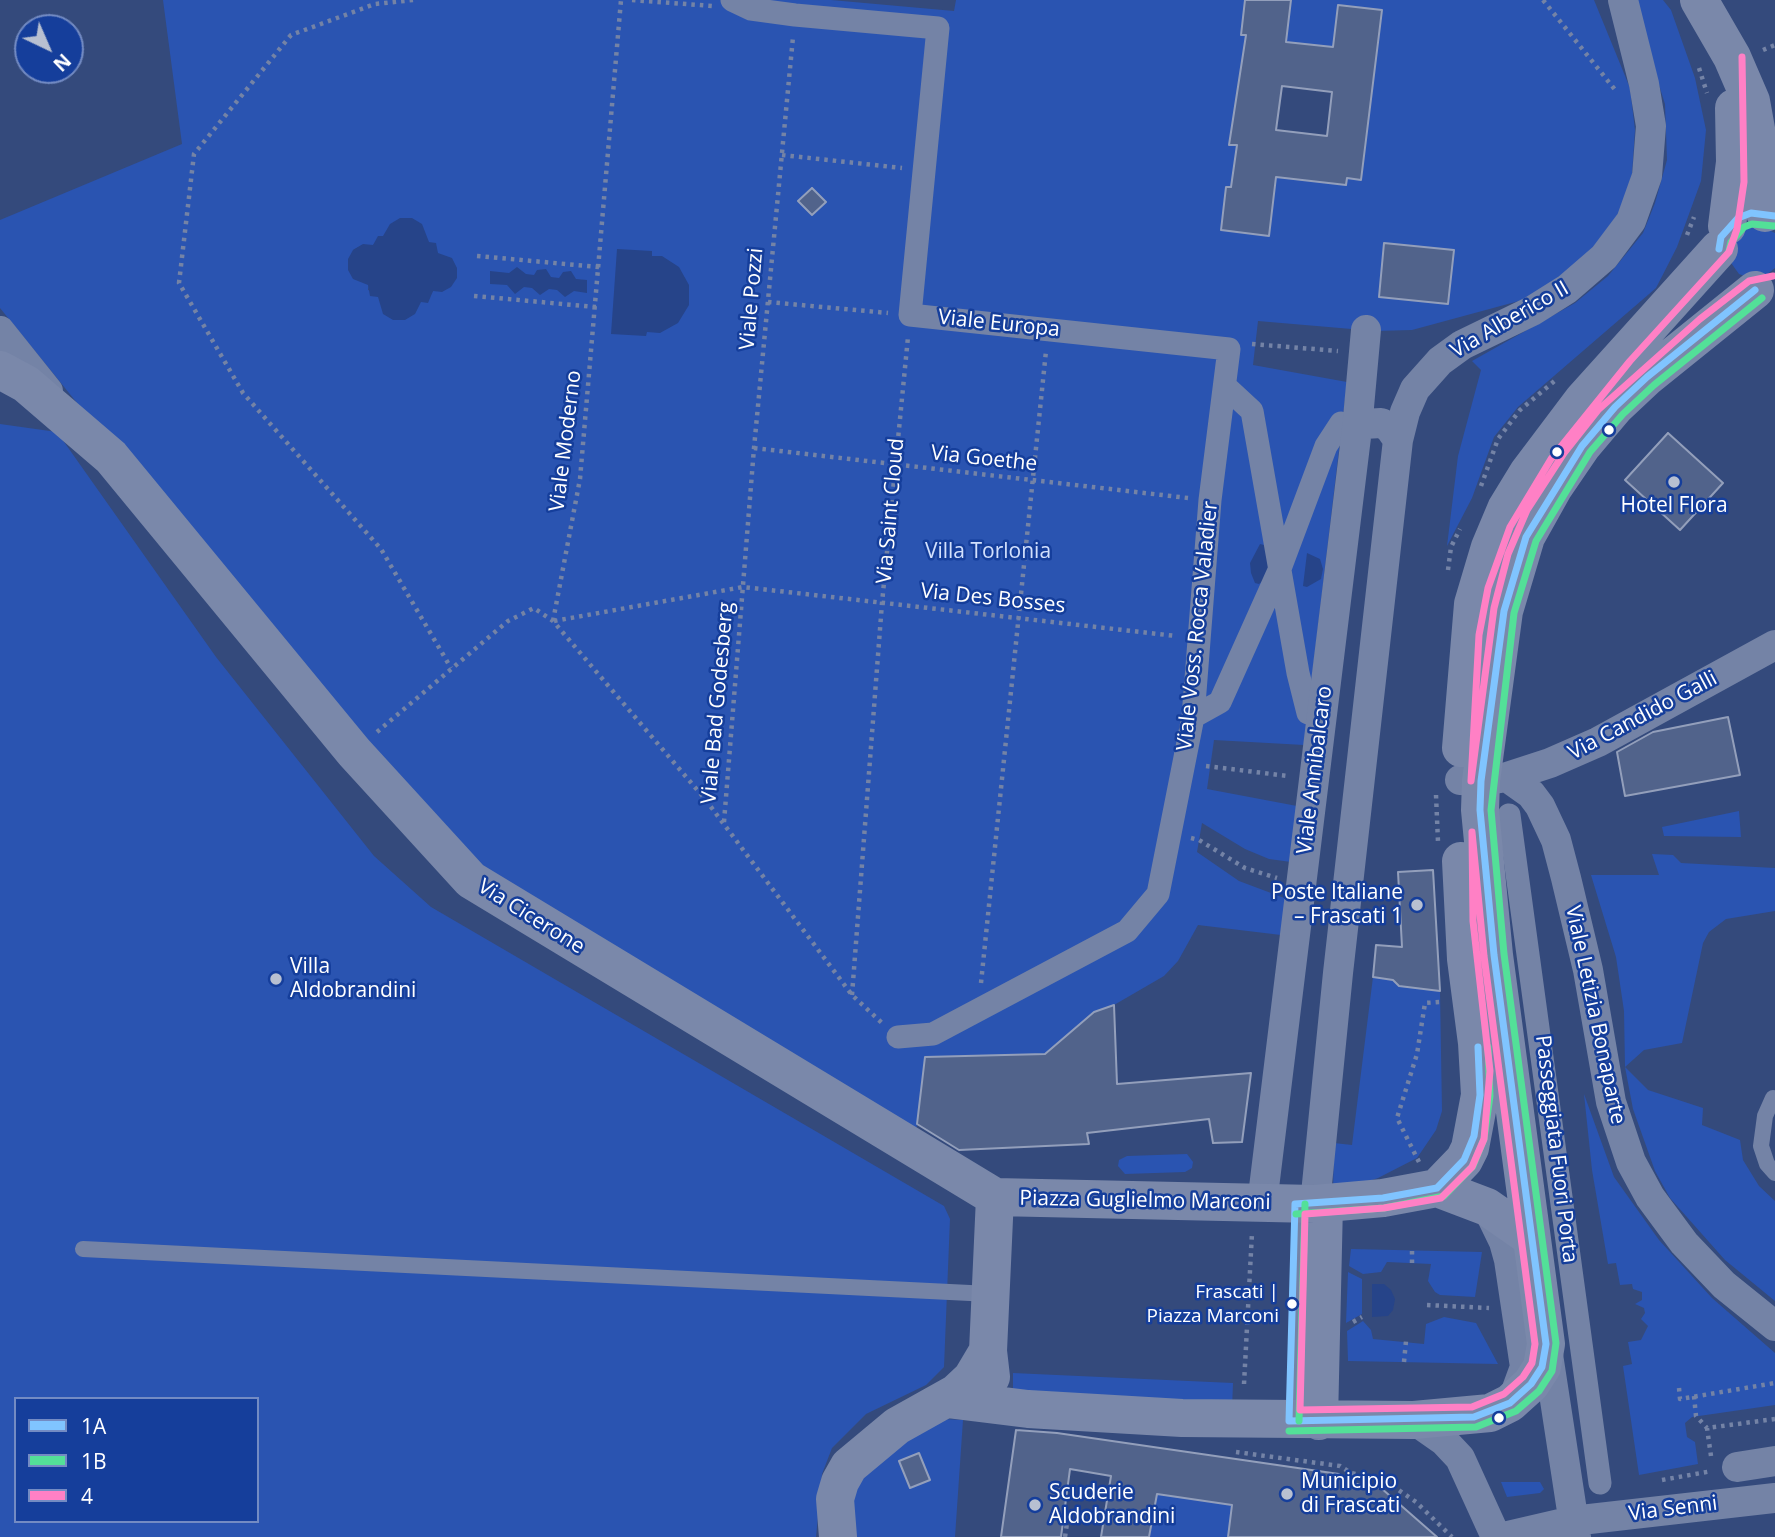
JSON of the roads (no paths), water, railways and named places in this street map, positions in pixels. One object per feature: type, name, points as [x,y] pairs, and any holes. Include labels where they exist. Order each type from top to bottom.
[{"type":"main road","points":[[947,1399],[1028,1409],[1301,1421],[1474,1417],[1510,1403],[1531,1384],[1542,1367],[1546,1344],[1494,955],[1481,833],[1482,780],[1473,604],[1490,547],[1506,509],[1528,473],[1583,400],[1738,218],[1770,214],[1755,116],[1745,83],[1699,0]]},
{"type":"main road","points":[[1732,57],[1735,146],[1719,260],[1728,278],[1765,288]]},
{"type":"main road","points":[[1428,1175],[1464,1160],[1470,1148],[1480,1095],[1463,922],[1504,611],[1518,557],[1536,516],[1573,459],[1615,407],[1692,338],[1765,288]]},
{"type":"main road","name":"Via Cicerone","points":[[0,370],[26,384],[111,457],[354,752],[471,880],[497,899],[995,1198]]},
{"type":"main road","points":[[1428,1175],[1487,1207],[1530,1237]]},
{"type":"main road","name":"Piazza Guglielmo Marconi","points":[[1028,1409],[1007,1397],[994,1385],[988,1351],[995,1198],[1292,1207],[1383,1198],[1428,1175]]},
{"type":"main road","points":[[1292,1207],[1301,1421]]},
{"type":"main road","points":[[838,1537],[835,1499],[849,1466],[897,1426],[947,1399],[971,1378],[988,1351]]},
{"type":"street","name":"Via Alberico II","points":[[1398,440],[1409,400],[1433,368],[1462,345],[1532,311],[1567,289],[1604,257],[1631,220],[1647,176],[1651,126],[1644,83],[1623,0]]},
{"type":"street","name":"Viale Europa","points":[[741,4],[795,15],[938,28],[910,315],[1229,349]]},
{"type":"street","points":[[0,331],[76,427]]},
{"type":"street","name":"Viale Annibalcaro","points":[[1292,1207],[1349,426],[1359,341]]},
{"type":"street","name":"Viale Voss. Rocca Valadier","points":[[898,1037],[933,1034],[1127,931],[1158,894],[1193,717],[1210,500],[1229,349]]},
{"type":"street","points":[[1225,386],[1252,411],[1298,673],[1308,713]]},
{"type":"street","points":[[1193,717],[1220,702],[1281,566],[1326,446],[1349,426],[1381,423],[1395,433],[1398,440],[1292,1207]]},
{"type":"street","name":"Via Candido Galli","points":[[1482,780],[1550,763],[1598,742],[1775,645]]},
{"type":"street","name":"Viale Letizia Bonaparte","points":[[1482,780],[1531,794],[1540,806],[1556,840],[1588,970],[1611,1102],[1631,1162],[1650,1197],[1684,1242],[1724,1285],[1775,1326]]},
{"type":"street","name":"Passeggiata Fuori Porta","points":[[1509,815],[1600,1483]]},
{"type":"street","points":[[1487,1207],[1504,1242],[1525,1367],[1520,1385],[1510,1403]]},
{"type":"street","points":[[1546,1344],[1574,1529]]},
{"type":"street","points":[[1414,1420],[1444,1441],[1460,1458],[1496,1537]]},
{"type":"street","points":[[1737,1467],[1775,1461]]},
{"type":"street","name":"Via Senni","points":[[1503,1537],[1574,1529],[1775,1498]]},
{"type":"lane","points":[[1773,1098],[1765,1116],[1761,1146],[1767,1164],[1775,1172]]},
{"type":"lane","points":[[83,1249],[990,1294]]},
{"type":"place","name":"Hotel Flora","points":[[1674,482]]},
{"type":"place","name":"Poste Italiane – Frascati 1","points":[[1417,905]]},
{"type":"place","name":"Villa Aldobrandini","points":[[276,979]]},
{"type":"place","name":"Frascati | Piazza Marconi","points":[[1292,1304]]},
{"type":"place","name":"Municipio di Frascati","points":[[1287,1494]]},
{"type":"place","name":"Scuderie Aldobrandini","points":[[1035,1505]]},
{"type":"park label","name":"Villa Torlonia","points":[[988,552]]}]
